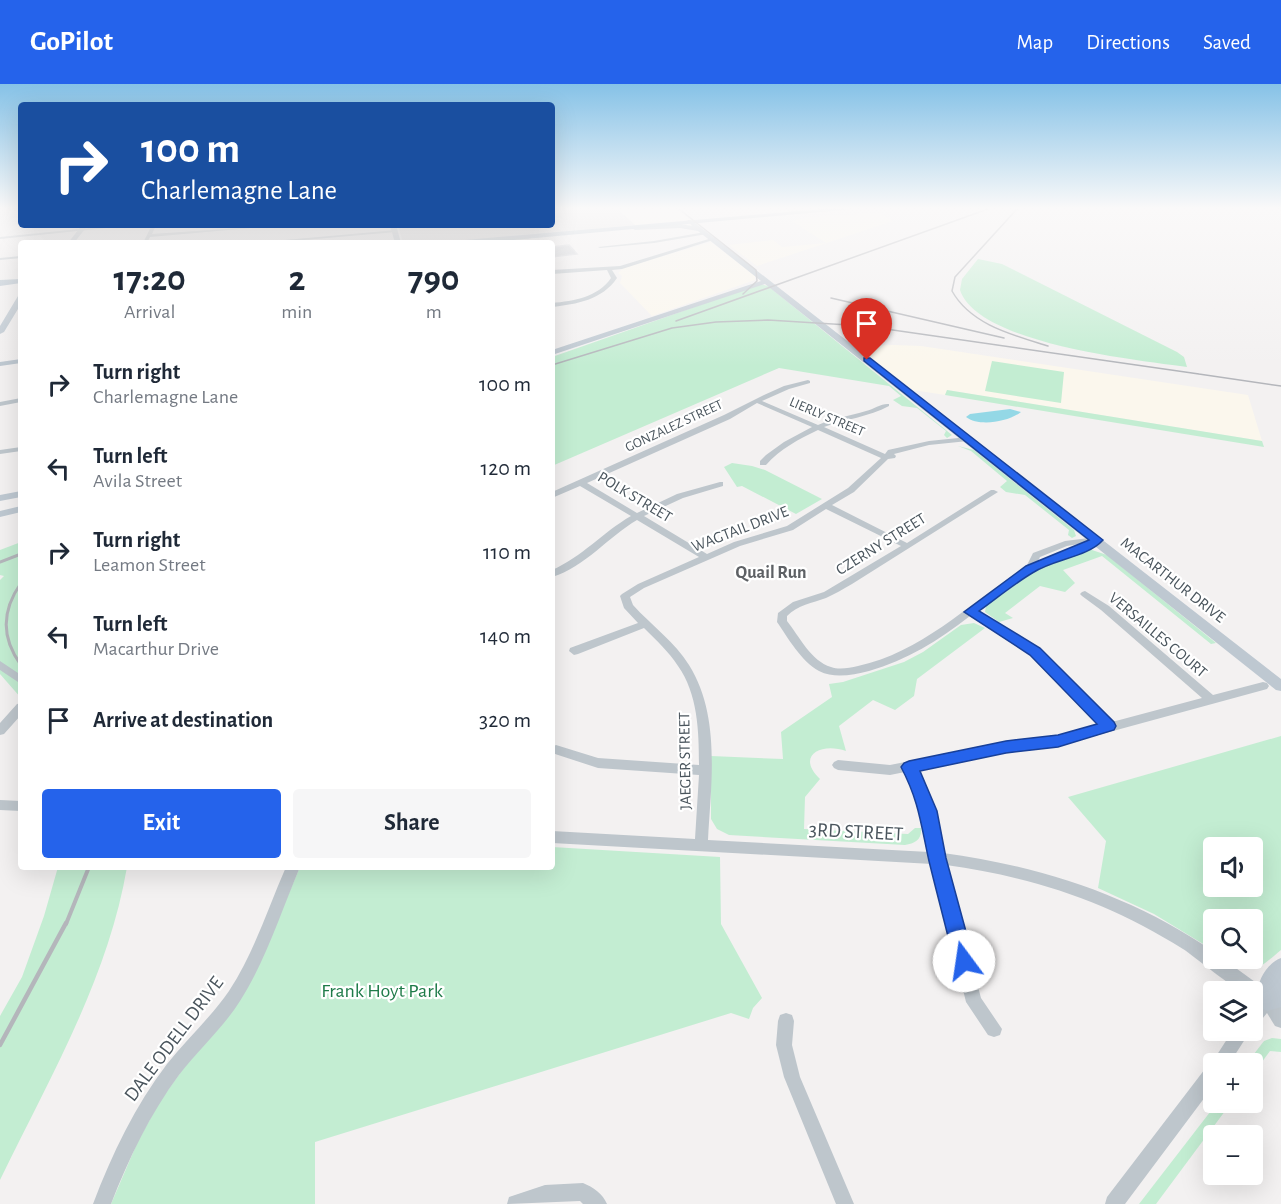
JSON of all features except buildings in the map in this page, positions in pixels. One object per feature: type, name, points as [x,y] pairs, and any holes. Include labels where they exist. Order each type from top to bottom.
[{"type":"main road","name":"MACARTHUR DRIVE","points":[[742,261],[1281,686]]},
{"type":"main road","points":[[555,352],[767,281]]},
{"type":"main road","points":[[0,283],[18,282]]},
{"type":"main road","points":[[0,332],[4,319],[18,302]]},
{"type":"main road","points":[[0,364],[18,361]]},
{"type":"main road","points":[[0,498],[18,495]]},
{"type":"main road","points":[[0,514],[18,510]]},
{"type":"main road","points":[[1276,1002],[1272,975],[1281,967]]},
{"type":"street","points":[[555,272],[609,269],[641,261]]},
{"type":"street","points":[[555,304],[582,299],[604,290],[614,278],[609,269]]},
{"type":"street","name":"GONZALEZ STREET","points":[[555,494],[631,462],[792,385],[808,382]]},
{"type":"street","points":[[0,404],[18,401]]},
{"type":"street","name":"LIERLY STREET","points":[[757,401],[886,457]]},
{"type":"street","points":[[763,462],[769,454],[818,428],[837,420],[870,413],[887,405]]},
{"type":"street","points":[[886,457],[961,443],[968,439]]},
{"type":"street","points":[[0,452],[18,449]]},
{"type":"street","name":"WAGTAIL DRIVE","points":[[626,596],[641,585],[737,544],[790,528],[851,490],[886,457]]},
{"type":"street","name":"POLK STREET","points":[[580,482],[706,557]]},
{"type":"street","points":[[555,572],[587,555],[615,530],[637,516],[707,486],[720,484]]},
{"type":"street","name":"CZERNY STREET","points":[[970,612],[924,645],[895,661],[843,673],[832,672],[814,662],[782,622],[782,615],[787,608],[820,597],[994,492]]},
{"type":"street","points":[[827,506],[907,546]]},
{"type":"street","points":[[1097,540],[1088,547],[1055,557],[1030,569],[970,612],[1035,652],[1109,726]]},
{"type":"street","name":"VERSAILLES COURT","points":[[1085,594],[1105,608],[1210,699]]},
{"type":"street","name":"JAEGER STREET","points":[[626,596],[628,606],[684,665],[696,685],[702,712],[701,844]]},
{"type":"street","points":[[574,651],[644,624]]},
{"type":"street","points":[[0,665],[18,678]]},
{"type":"street","points":[[838,765],[890,770],[1006,747],[1058,741],[1263,686]]},
{"type":"street","points":[[0,731],[18,710]]},
{"type":"street","points":[[556,750],[598,763],[703,770]]},
{"type":"street","points":[[909,767],[919,783],[928,811],[937,858],[974,1002],[994,1029]]},
{"type":"street","points":[[0,805],[18,806]]},
{"type":"street","name":"3RD STREET","points":[[555,837],[937,858],[987,863],[1040,876],[1090,894],[1145,919],[1192,946],[1276,1002],[1281,1020]]},
{"type":"street","name":"DALE ODELL DRIVE","points":[[102,1204],[119,1159],[144,1111],[174,1069],[217,1019],[241,984],[292,870]]},
{"type":"street","points":[[1263,1011],[1276,1002]]},
{"type":"street","points":[[786,1021],[784,1045],[792,1077],[845,1204]]},
{"type":"street","points":[[1114,1204],[1203,1086]]},
{"type":"street","points":[[516,1204],[546,1194],[591,1198]]},
{"type":"shaded area","points":[[646,261],[736,261],[755,276],[755,280],[652,316],[620,283],[622,276],[618,273],[623,268]]},
{"type":"shaded area","points":[[751,261],[771,261],[757,266]]},
{"type":"shaded area","points":[[856,346],[921,346],[1248,395],[1262,441],[947,390],[945,395],[913,390]]},
{"type":"green space","points":[[976,261],[1002,264],[1177,352],[1184,357],[1187,367],[1133,360],[1062,346],[996,324],[973,309],[960,290],[962,279]]},
{"type":"green space","points":[[760,284],[768,286],[952,435],[947,438],[944,435],[946,431],[917,408],[902,406],[893,400],[901,396],[889,386],[779,368],[555,465],[555,356]]},
{"type":"green space","points":[[992,361],[1064,372],[1061,403],[985,391]]},
{"type":"green space","points":[[947,390],[1262,441],[1264,447],[945,395]]},
{"type":"green space","points":[[958,446],[974,450],[1074,530],[1076,536],[1072,538],[1068,535],[1069,530],[1025,495],[1006,492],[1000,487],[1007,481],[971,451]]},
{"type":"green space","points":[[732,463],[765,470],[822,499],[796,514],[742,486],[737,487],[724,467]]},
{"type":"green space","points":[[18,543],[18,695],[0,674],[0,580],[4,576],[0,575],[0,550]]},
{"type":"green space","points":[[1092,550],[1107,555],[1216,643],[1211,644],[1102,556],[1063,570],[1075,583],[1065,592],[1040,586],[1005,613],[1013,618],[999,622],[985,612],[986,606],[1036,571],[1064,557]]},
{"type":"green space","points":[[974,623],[985,628],[917,679],[914,696],[895,710],[873,700],[839,726],[846,751],[828,748],[811,757],[810,763],[813,771],[820,779],[805,797],[804,829],[908,834],[915,828],[921,828],[917,840],[905,845],[729,835],[717,829],[711,819],[711,756],[783,759],[781,732],[832,697],[829,684],[843,682],[904,662],[923,652],[961,625]]},
{"type":"green space","points":[[1281,736],[1281,950],[1263,965],[1263,909],[1203,909],[1203,944],[1154,914],[1098,888],[1106,841],[1068,797]]},
{"type":"green space","name":"Frank Hoyt Park","points":[[555,847],[720,857],[721,924],[762,998],[753,1008],[749,1019],[731,1013],[315,1142],[315,1204],[111,1204],[138,1141],[160,1101],[186,1065],[219,1028],[259,963],[299,870],[555,870]]},
{"type":"green space","points":[[57,870],[126,870],[106,949],[91,989],[57,1066],[0,1180],[0,1016],[22,977],[44,916]]},
{"type":"green space","points":[[1272,1038],[1281,1039],[1281,1052],[1270,1051],[1263,1060],[1263,1053],[1255,1053],[1264,1041]]},
{"type":"green space","points":[[1209,1113],[1224,1113],[1215,1125],[1203,1125],[1203,1141],[1156,1204],[1139,1204]]},
{"type":"water","points":[[1010,409],[1021,412],[993,422],[978,422],[966,417],[970,414]]},
{"type":"railway","points":[[743,294],[757,281],[756,270],[745,261]]},
{"type":"railway","points":[[676,321],[842,261]]},
{"type":"railway","points":[[969,261],[955,277],[952,291],[960,303],[994,327],[1048,346]]},
{"type":"railway","points":[[831,298],[1004,338]]},
{"type":"railway","points":[[555,364],[672,328],[716,322],[768,320],[865,326],[1199,374]]},
{"type":"railway","points":[[1192,373],[1281,386]]},
{"type":"railway","points":[[0,562],[18,555]]},
{"type":"railway","points":[[18,588],[10,603],[6,624],[10,645],[18,661]]},
{"type":"railway","points":[[66,924],[88,870]]},
{"type":"railway","points":[[0,1045],[66,923]]},
{"type":"district","name":"Quail Run","points":[[771,573]]},
{"type":"route","points":[[867,360],[1097,540],[1088,547],[1055,557],[1030,569],[970,612],[1035,652],[1109,726],[1058,741],[1006,747],[909,767],[919,783],[928,811],[937,858],[964,961]]}]
